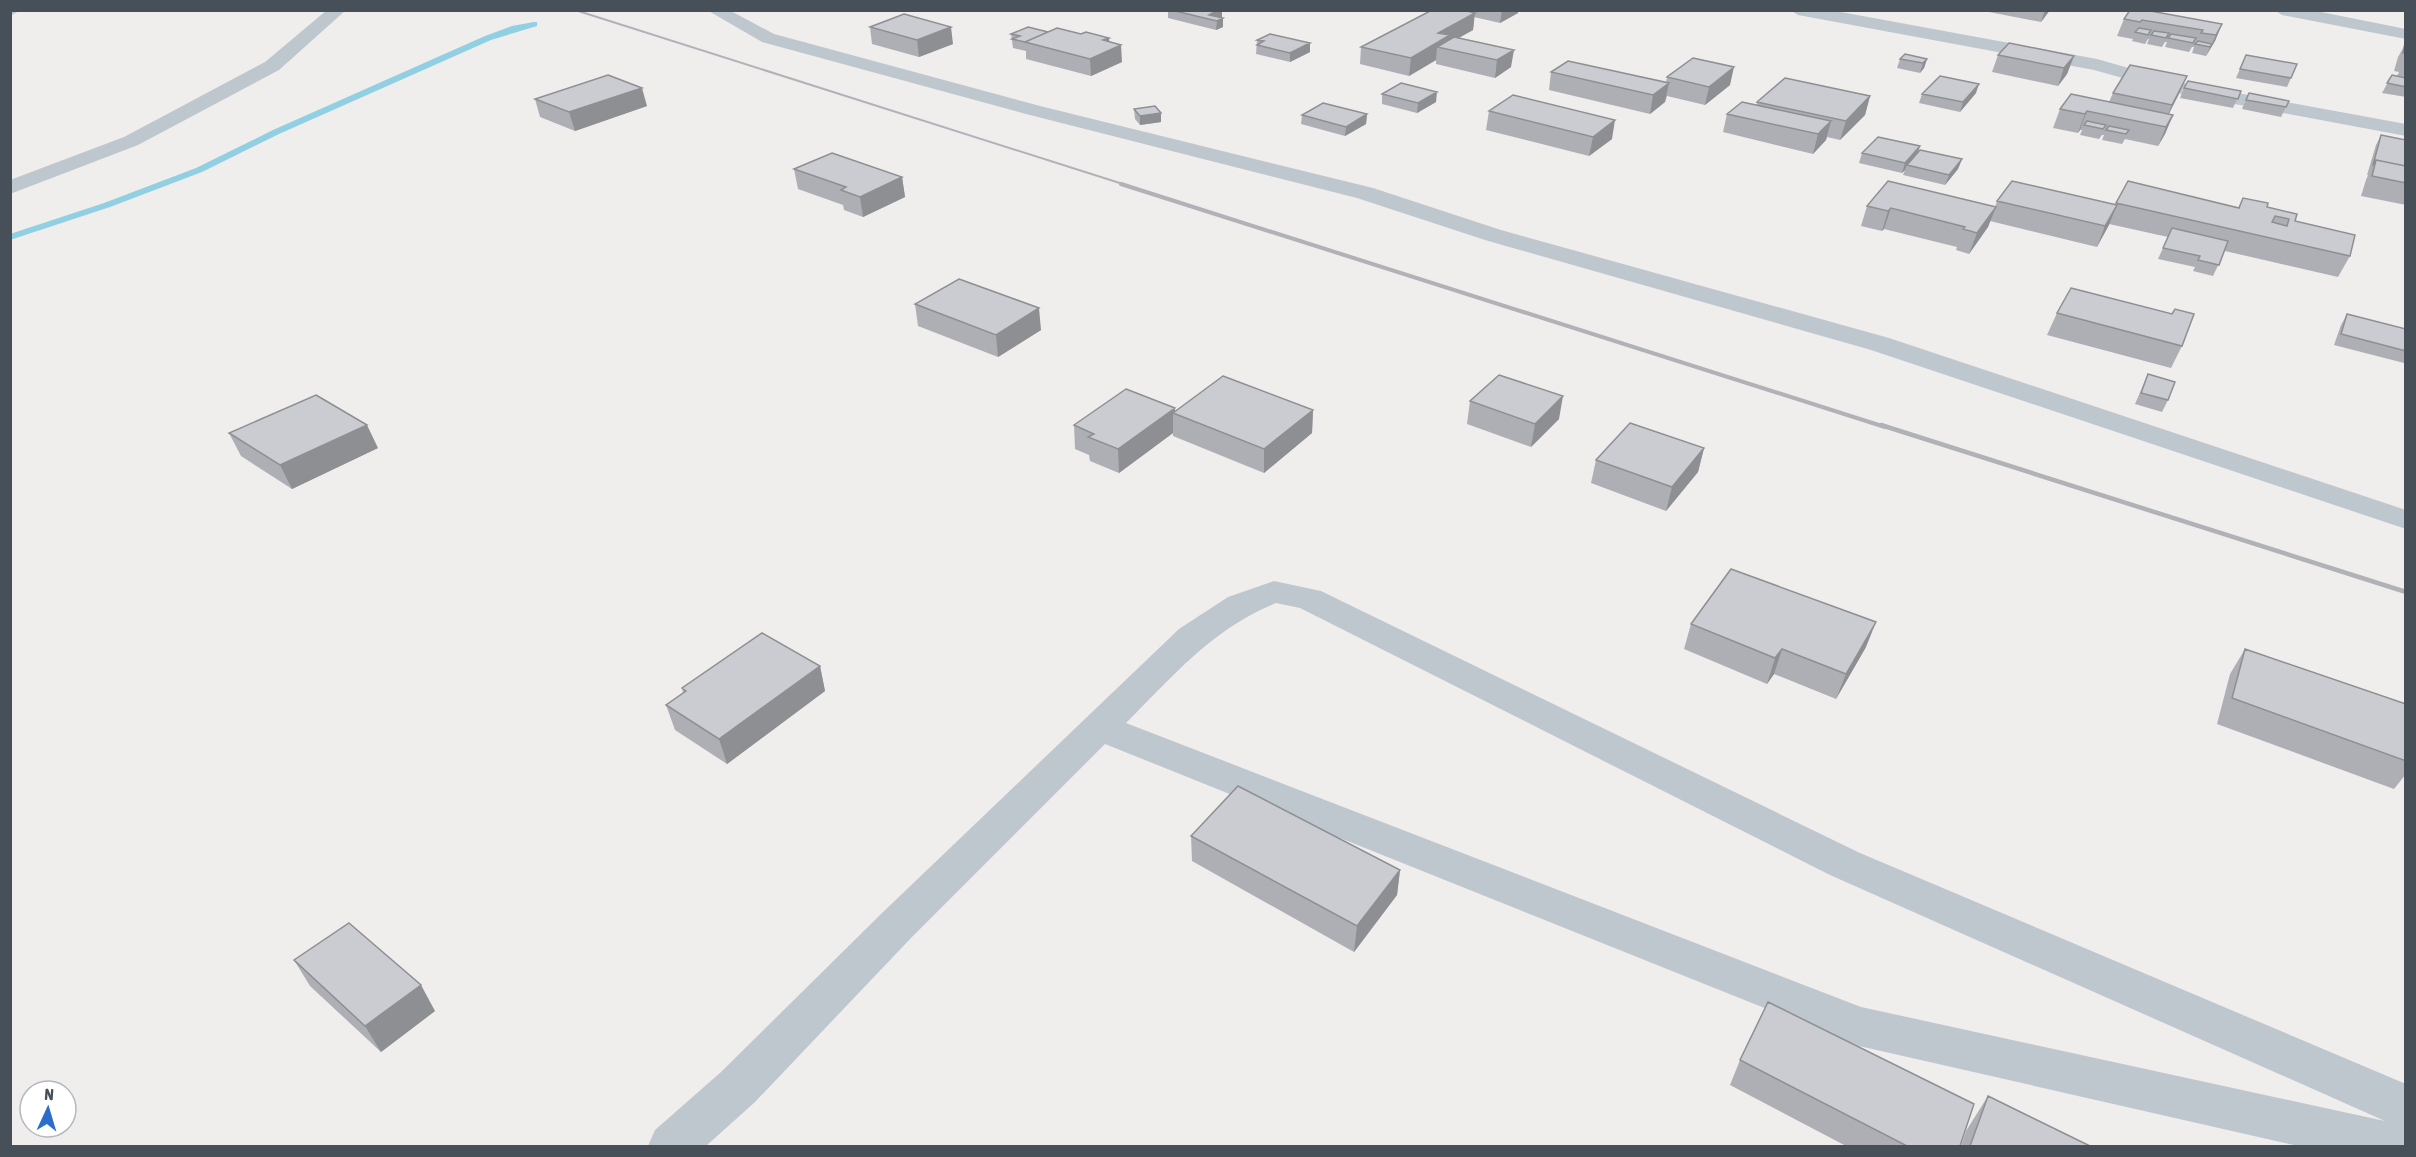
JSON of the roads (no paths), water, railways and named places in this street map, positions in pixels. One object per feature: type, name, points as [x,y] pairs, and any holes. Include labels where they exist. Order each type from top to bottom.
[{"type":"street","points":[[10,188],[131,141],[272,66],[338,10]]},
{"type":"street","points":[[715,10],[768,38],[1054,116],[1365,193],[1493,235],[1880,344],[2406,520]]},
{"type":"street","points":[[1798,10],[2097,65],[2176,87],[2406,130]]},
{"type":"street","points":[[2282,10],[2406,34]]},
{"type":"street","points":[[672,1146],[738,1087],[896,926],[1191,637],[1240,605],[1274,592],[1309,598],[1845,864],[2406,1107]]},
{"type":"street","points":[[1100,727],[1859,1026],[2396,1146]]},
{"type":"waterway","points":[[10,237],[107,205],[199,170],[276,132],[488,38],[534,24]]},
{"type":"railway","points":[[575,10],[1126,185]]},
{"type":"railway","points":[[1121,184],[1885,427]]},
{"type":"railway","points":[[1881,425],[2406,592]]}]
